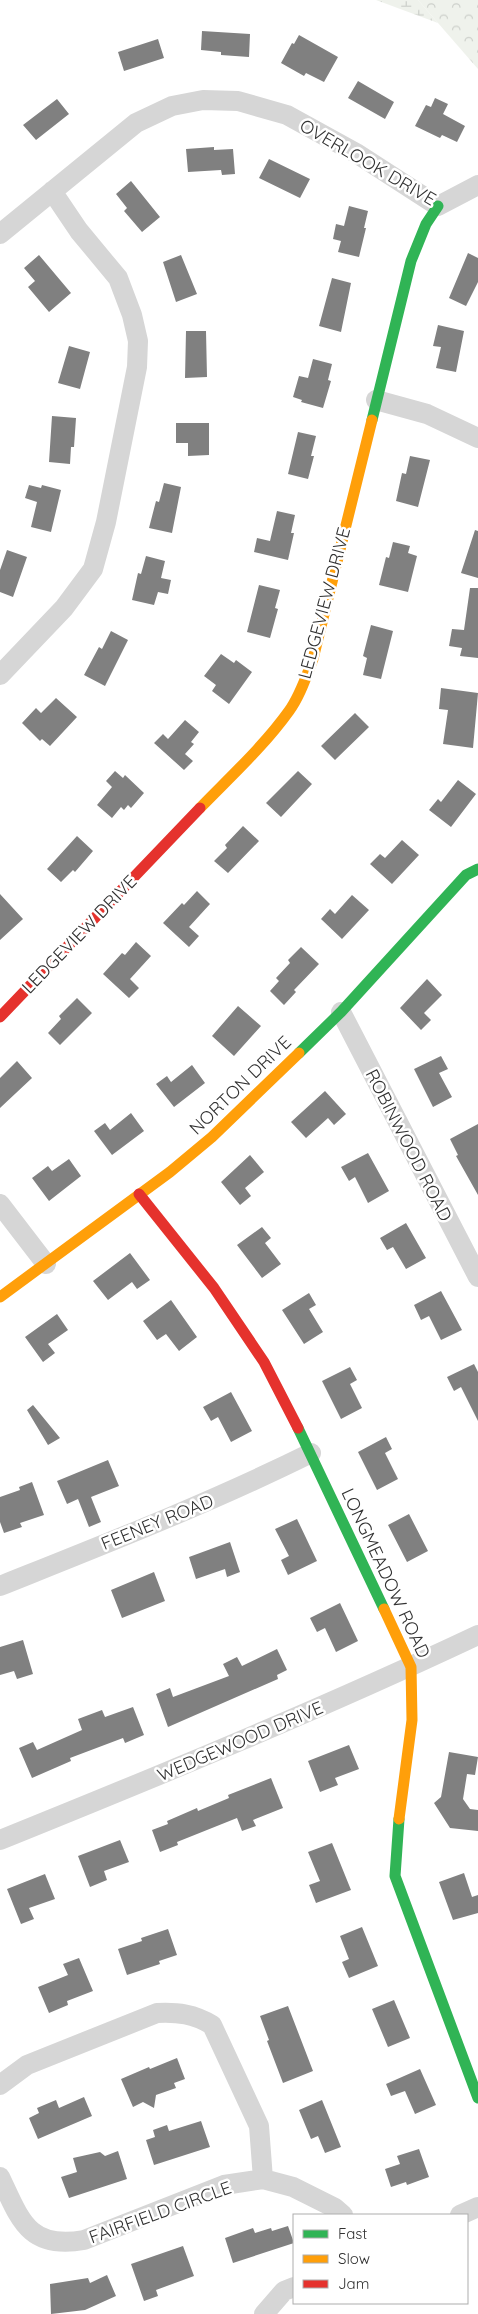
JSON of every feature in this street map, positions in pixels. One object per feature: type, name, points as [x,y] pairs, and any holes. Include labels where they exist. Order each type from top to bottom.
[{"type":"street","name":"OVERLOOK DRIVE","points":[[0,234],[136,123],[172,106],[203,100],[238,101],[287,115],[356,153],[438,206],[478,185]]},
{"type":"street","points":[[0,675],[64,608],[93,569],[106,522],[137,367],[138,340],[132,315],[118,278],[79,231],[52,191]]},
{"type":"street","name":"LEDGEVIEW DRIVE","points":[[0,1017],[252,754],[289,711],[303,686],[313,659],[411,261],[426,224],[438,206]]},
{"type":"street","points":[[376,400],[427,414],[478,438]]},
{"type":"street","name":"NORTON DRIVE","points":[[0,1297],[139,1194],[212,1137],[341,1012],[466,875],[478,869]]},
{"type":"street","name":"ROBINWOOD ROAD","points":[[341,1012],[478,1277]]},
{"type":"street","name":"LONGMEADOW ROAD","points":[[139,1194],[214,1288],[264,1362],[311,1453],[411,1667],[414,1688],[412,1732],[398,1821],[396,1876],[478,2098]]},
{"type":"street","points":[[0,1204],[46,1264]]},
{"type":"street","name":"FEENEY ROAD","points":[[0,1586],[246,1485],[311,1453]]},
{"type":"street","name":"WEDGEWOOD DRIVE","points":[[0,1840],[151,1780],[411,1667],[478,1635]]},
{"type":"street","points":[[0,2085],[26,2065],[157,2013],[178,2012],[199,2017],[212,2025],[259,2126],[263,2179]]},
{"type":"street","name":"FAIRFIELD CIRCLE","points":[[0,2177],[21,2222],[30,2231],[53,2241],[70,2242],[84,2240],[224,2185],[263,2179],[292,2187],[335,2208],[341,2214]]},
{"type":"street","points":[[462,2214],[478,2207]]},
{"type":"street","points":[[264,2314],[284,2291],[293,2287]]},
{"type":"green space","points":[[376,0],[418,0],[438,23]]},
{"type":"green space","points":[[418,0],[478,0],[478,69]]},
{"type":"building","points":[[202,31],[250,34],[249,57],[221,55],[221,52],[201,50]]},
{"type":"building","points":[[299,35],[338,57],[324,82],[306,73],[304,76],[281,63],[292,43],[294,44]]},
{"type":"building","points":[[158,39],[164,58],[124,71],[118,52]]},
{"type":"building","points":[[358,81],[394,102],[385,119],[348,98]]},
{"type":"building","points":[[435,98],[448,104],[443,114],[465,126],[457,142],[442,135],[440,138],[415,126],[426,105],[431,107]]},
{"type":"building","points":[[57,99],[69,114],[36,140],[23,125]]},
{"type":"building","points":[[214,147],[214,150],[233,149],[235,174],[222,175],[221,170],[188,172],[186,149]]},
{"type":"building","points":[[269,159],[310,179],[300,198],[259,178]]},
{"type":"building","points":[[131,181],[160,217],[142,232],[124,211],[127,208],[116,194]]},
{"type":"building","points":[[349,206],[368,211],[359,257],[338,252],[341,241],[333,239],[336,224],[344,226]]},
{"type":"building","points":[[468,253],[478,258],[478,282],[466,306],[449,298]]},
{"type":"building","points":[[39,255],[71,293],[49,312],[28,287],[35,281],[24,268]]},
{"type":"building","points":[[181,255],[197,294],[176,302],[163,262]]},
{"type":"building","points":[[332,278],[351,283],[341,332],[319,326]]},
{"type":"building","points":[[438,325],[464,331],[456,372],[436,368],[441,347],[433,346]]},
{"type":"building","points":[[186,331],[206,331],[207,377],[185,378]]},
{"type":"building","points":[[69,346],[90,352],[80,389],[58,383]]},
{"type":"building","points":[[313,359],[332,364],[328,380],[331,381],[323,408],[301,402],[302,400],[293,397],[299,376],[308,378]]},
{"type":"building","points":[[52,416],[76,418],[74,447],[71,447],[70,464],[49,462]]},
{"type":"building","points":[[176,423],[209,423],[209,455],[188,456],[188,443],[176,443]]},
{"type":"building","points":[[298,432],[316,436],[311,456],[314,456],[308,479],[288,474]]},
{"type":"building","points":[[410,456],[430,460],[418,507],[396,501],[402,473],[406,474]]},
{"type":"building","points":[[164,483],[181,487],[172,533],[149,528],[156,501],[159,502]]},
{"type":"building","points":[[29,485],[41,488],[42,485],[61,490],[51,532],[31,527],[37,502],[25,498]]},
{"type":"building","points":[[277,511],[295,515],[291,533],[294,533],[288,560],[254,552],[257,538],[270,541]]},
{"type":"building","points":[[475,530],[478,531],[478,578],[461,573]]},
{"type":"building","points":[[393,542],[410,546],[408,553],[417,556],[408,592],[379,585],[386,557],[389,558]]},
{"type":"building","points":[[7,550],[27,557],[13,597],[0,592],[0,570]]},
{"type":"building","points":[[146,556],[165,561],[161,578],[171,580],[168,594],[158,592],[154,605],[132,600],[138,573],[141,574]]},
{"type":"building","points":[[259,585],[280,590],[275,608],[278,609],[270,638],[247,632]]},
{"type":"building","points":[[470,588],[478,588],[478,658],[460,656],[462,648],[449,646],[452,629],[464,630]]},
{"type":"building","points":[[371,625],[393,631],[381,679],[363,675],[367,658],[363,656]]},
{"type":"building","points":[[111,631],[128,640],[105,686],[84,675],[99,647],[102,649]]},
{"type":"building","points":[[221,654],[234,663],[236,660],[252,672],[229,704],[212,691],[216,685],[204,676]]},
{"type":"building","points":[[441,688],[478,693],[473,748],[443,744],[448,710],[439,709]]},
{"type":"building","points":[[56,698],[77,717],[50,746],[42,739],[40,741],[22,723],[36,708],[41,713]]},
{"type":"building","points":[[355,713],[369,727],[335,760],[321,746]]},
{"type":"building","points":[[185,720],[199,732],[191,742],[194,744],[185,754],[193,761],[184,770],[154,743],[163,734],[168,739]]},
{"type":"building","points":[[115,771],[123,778],[125,775],[144,793],[131,808],[128,805],[124,810],[121,807],[112,818],[97,805],[112,787],[106,781]]},
{"type":"building","points":[[298,771],[312,784],[281,817],[266,803]]},
{"type":"building","points":[[458,780],[476,794],[451,827],[429,810],[438,799],[441,802]]},
{"type":"building","points":[[243,826],[259,841],[228,873],[214,861],[227,848],[225,845]]},
{"type":"building","points":[[77,836],[93,851],[75,872],[73,870],[61,882],[47,869]]},
{"type":"building","points":[[402,840],[419,855],[392,884],[370,864],[380,854],[385,858]]},
{"type":"building","points":[[197,891],[210,904],[189,927],[199,936],[189,947],[163,923],[182,903],[184,905]]},
{"type":"building","points":[[0,894],[23,919],[0,940]]},
{"type":"building","points":[[352,895],[369,910],[342,939],[321,919],[330,909],[335,914]]},
{"type":"building","points":[[136,942],[151,956],[130,979],[139,988],[129,998],[103,974],[122,953],[125,955]]},
{"type":"building","points":[[301,947],[319,964],[294,990],[296,992],[284,1005],[270,991],[279,981],[276,978],[290,963],[288,960]]},
{"type":"building","points":[[427,979],[442,995],[424,1013],[431,1020],[421,1030],[400,1008]]},
{"type":"building","points":[[77,998],[92,1013],[60,1045],[48,1033],[61,1019],[59,1016]]},
{"type":"building","points":[[238,1006],[261,1026],[234,1056],[212,1036]]},
{"type":"building","points":[[441,1056],[448,1069],[439,1073],[452,1097],[433,1107],[414,1069]]},
{"type":"building","points":[[17,1061],[32,1078],[0,1108],[0,1078]]},
{"type":"building","points":[[192,1065],[205,1083],[174,1107],[156,1084],[167,1076],[171,1082]]},
{"type":"building","points":[[325,1091],[346,1114],[334,1125],[328,1118],[306,1138],[291,1122]]},
{"type":"building","points":[[131,1113],[144,1131],[112,1155],[94,1131],[105,1123],[110,1130]]},
{"type":"building","points":[[478,1124],[478,1195],[456,1156],[458,1155],[450,1139]]},
{"type":"building","points":[[368,1153],[389,1191],[368,1203],[355,1177],[349,1181],[341,1167]]},
{"type":"building","points":[[250,1155],[264,1172],[245,1188],[251,1196],[240,1205],[221,1182]]},
{"type":"building","points":[[69,1159],[81,1176],[49,1201],[32,1178],[48,1166],[52,1171]]},
{"type":"building","points":[[406,1223],[426,1258],[406,1269],[393,1247],[387,1250],[380,1238]]},
{"type":"building","points":[[262,1227],[271,1238],[265,1243],[281,1264],[262,1278],[237,1245]]},
{"type":"building","points":[[130,1253],[150,1280],[137,1289],[132,1282],[108,1300],[93,1281]]},
{"type":"building","points":[[441,1291],[462,1330],[441,1340],[429,1316],[421,1320],[414,1305]]},
{"type":"building","points":[[309,1293],[316,1305],[309,1309],[323,1332],[304,1344],[282,1310]]},
{"type":"building","points":[[171,1300],[197,1337],[179,1351],[166,1334],[157,1340],[143,1321]]},
{"type":"building","points":[[57,1314],[68,1330],[48,1344],[55,1353],[43,1362],[25,1337]]},
{"type":"building","points":[[474,1364],[478,1372],[478,1421],[461,1387],[454,1391],[447,1377]]},
{"type":"building","points":[[350,1367],[357,1380],[350,1384],[362,1408],[341,1419],[322,1381]]},
{"type":"building","points":[[231,1392],[252,1431],[231,1442],[218,1417],[211,1421],[203,1407]]},
{"type":"building","points":[[33,1405],[60,1438],[48,1445],[27,1410]]},
{"type":"building","points":[[386,1437],[392,1449],[385,1453],[398,1479],[377,1490],[358,1452]]},
{"type":"building","points":[[108,1460],[119,1486],[91,1497],[101,1522],[89,1527],[78,1499],[67,1504],[57,1481]]},
{"type":"building","points":[[32,1482],[44,1515],[20,1523],[22,1527],[4,1533],[0,1522],[0,1497],[20,1490],[19,1487]]},
{"type":"building","points":[[409,1514],[428,1551],[407,1562],[388,1525]]},
{"type":"building","points":[[297,1519],[317,1561],[288,1575],[281,1560],[289,1556],[275,1529]]},
{"type":"building","points":[[230,1542],[240,1572],[227,1577],[225,1569],[196,1579],[189,1557]]},
{"type":"building","points":[[154,1572],[165,1601],[122,1618],[111,1590]]},
{"type":"building","points":[[340,1603],[358,1641],[336,1652],[325,1628],[317,1632],[310,1618]]},
{"type":"building","points":[[23,1640],[33,1674],[17,1679],[14,1671],[0,1675],[0,1647]]},
{"type":"building","points":[[277,1649],[287,1670],[277,1675],[278,1679],[168,1727],[156,1694],[170,1688],[173,1697],[229,1676],[223,1664],[237,1657],[242,1666]]},
{"type":"building","points":[[133,1707],[144,1735],[125,1743],[123,1738],[70,1758],[71,1761],[32,1778],[19,1748],[33,1742],[37,1750],[82,1730],[78,1719],[102,1710],[105,1717]]},
{"type":"building","points":[[349,1745],[359,1769],[335,1778],[338,1785],[320,1792],[308,1761]]},
{"type":"building","points":[[449,1752],[478,1757],[475,1775],[467,1774],[463,1799],[470,1809],[478,1810],[478,1831],[450,1828],[434,1803],[441,1797]]},
{"type":"building","points":[[271,1778],[283,1808],[253,1820],[256,1826],[242,1831],[237,1818],[177,1842],[178,1845],[160,1852],[152,1830],[168,1824],[167,1821],[197,1808],[198,1811],[229,1798],[228,1795]]},
{"type":"building","points":[[120,1840],[129,1862],[104,1871],[107,1880],[90,1887],[78,1856]]},
{"type":"building","points":[[332,1843],[351,1890],[316,1903],[309,1885],[320,1881],[308,1852]]},
{"type":"building","points":[[464,1873],[472,1897],[478,1895],[478,1913],[453,1920],[439,1882]]},
{"type":"building","points":[[45,1874],[55,1899],[29,1908],[34,1919],[21,1924],[7,1889]]},
{"type":"building","points":[[362,1927],[378,1966],[349,1978],[342,1962],[349,1959],[340,1936]]},
{"type":"building","points":[[168,1929],[177,1955],[159,1961],[160,1964],[127,1975],[118,1949],[142,1941],[141,1938]]},
{"type":"building","points":[[79,1958],[93,1991],[67,2001],[68,2005],[49,2013],[38,1987],[68,1975],[63,1964]]},
{"type":"building","points":[[394,2000],[410,2038],[388,2047],[372,2009]]},
{"type":"building","points":[[288,2006],[313,2071],[283,2083],[260,2016]]},
{"type":"building","points":[[177,2058],[185,2079],[174,2083],[176,2088],[156,2095],[154,2108],[143,2102],[133,2107],[121,2079]]},
{"type":"building","points":[[420,2069],[436,2105],[415,2114],[405,2091],[391,2096],[386,2084]]},
{"type":"building","points":[[84,2097],[92,2116],[38,2139],[29,2118],[39,2113],[37,2108],[56,2100],[59,2108]]},
{"type":"building","points":[[322,2100],[341,2147],[325,2153],[318,2136],[311,2139],[299,2110]]},
{"type":"building","points":[[201,2121],[210,2147],[154,2165],[146,2140],[155,2137],[153,2130],[167,2125],[169,2131]]},
{"type":"building","points":[[419,2149],[429,2177],[407,2185],[406,2182],[391,2187],[385,2169],[400,2164],[397,2156]]},
{"type":"building","points":[[118,2151],[127,2179],[69,2198],[61,2177],[77,2172],[73,2158],[100,2152],[105,2156]]},
{"type":"building","points":[[288,2226],[293,2243],[233,2263],[225,2238],[253,2228],[255,2233],[271,2228],[272,2231]]},
{"type":"building","points":[[183,2246],[194,2276],[156,2290],[158,2296],[144,2301],[131,2264]]},
{"type":"building","points":[[107,2275],[116,2296],[85,2310],[51,2314],[50,2284],[88,2278],[90,2283]]},
{"type":"traffic: fast","points":[[372,420],[411,261],[426,224],[438,206]]},
{"type":"traffic: fast","points":[[299,1053],[341,1012],[466,875],[478,869]]},
{"type":"traffic: fast","points":[[298,1428],[384,1609]]},
{"type":"traffic: fast","points":[[399,1819],[395,1876],[478,2098]]},
{"type":"traffic: slow","points":[[200,808],[269,737],[293,705],[303,686],[313,659],[372,420]]},
{"type":"traffic: slow","points":[[0,1297],[170,1172],[212,1137],[299,1053]]},
{"type":"traffic: slow","points":[[384,1609],[411,1667],[412,1720],[399,1819]]},
{"type":"traffic: jam","points":[[0,1017],[200,808]]},
{"type":"traffic: jam","points":[[139,1194],[214,1288],[264,1362],[298,1428]]}]
